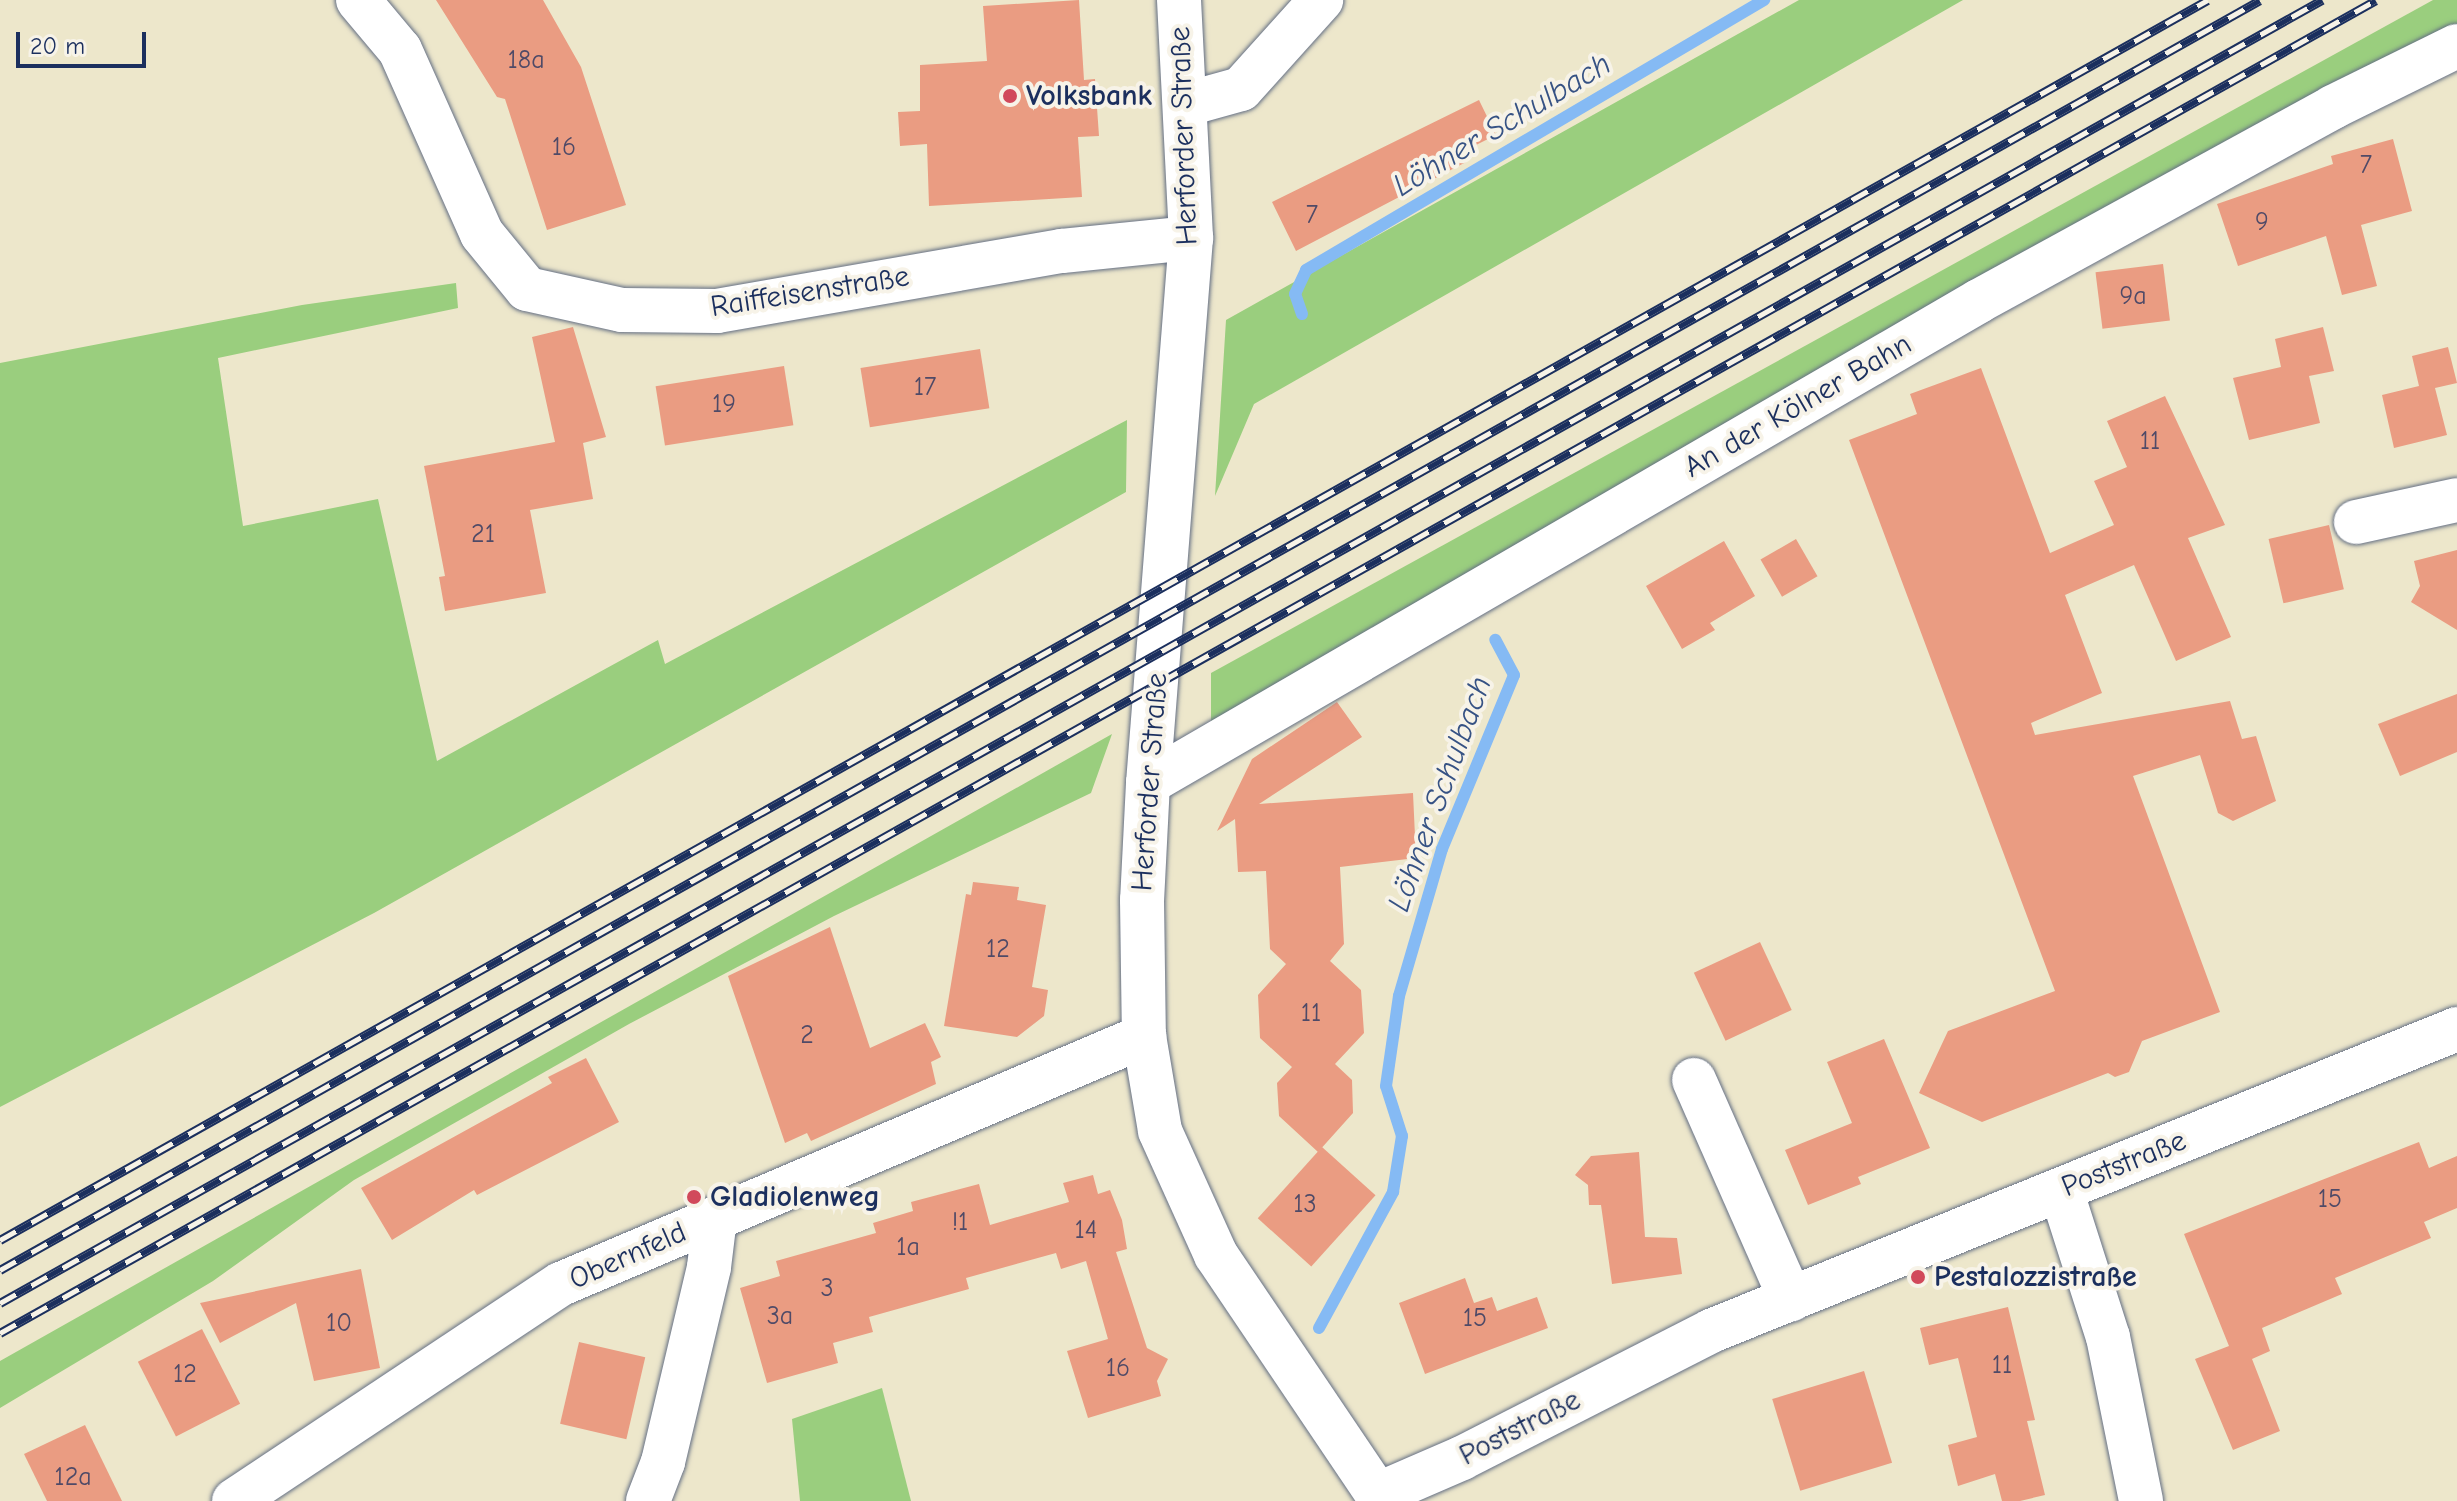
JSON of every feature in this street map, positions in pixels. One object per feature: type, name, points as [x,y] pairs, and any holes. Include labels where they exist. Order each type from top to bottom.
[{"type":"street","name":"Raiffeisenstraße","points":[[358,0],[400,50],[482,234],[527,289],[622,310],[717,311],[1062,251],[1191,238]]},
{"type":"street","name":"Herforder Straße","points":[[1179,0],[1187,104],[1191,238],[1148,783],[1142,900],[1144,1036],[1160,1131],[1216,1255],[1381,1498]]},
{"type":"street","points":[[1187,104],[1241,89],[1321,0]]},
{"type":"street","name":"An der Kölner Bahn","points":[[1148,783],[1979,301],[2333,107],[2457,46]]},
{"type":"street","points":[[2356,522],[2457,500]]},
{"type":"street","name":"Poststraße","points":[[1381,1498],[1711,1331],[2457,1029]]},
{"type":"street","name":"Obernfeld","points":[[234,1501],[561,1284],[1144,1036]]},
{"type":"street","points":[[1694,1080],[1791,1300]]},
{"type":"street","points":[[2061,1190],[2108,1337],[2141,1501]]},
{"type":"street","points":[[648,1501],[663,1462],[702,1297],[715,1218]]},
{"type":"green space","points":[[1799,0],[1963,0],[1254,404],[1215,496],[1226,320]]},
{"type":"green space","points":[[2433,0],[2457,0],[2457,31],[1211,723],[1211,673]]},
{"type":"green space","points":[[456,283],[458,308],[218,358],[243,526],[378,499],[437,761],[658,640],[665,664],[1127,420],[1126,492],[374,913],[0,1107],[0,363],[302,305]]},
{"type":"green space","points":[[1112,734],[1091,793],[834,916],[629,1024],[354,1180],[213,1281],[0,1408],[0,1361]]},
{"type":"green space","points":[[882,1388],[911,1501],[800,1501],[792,1419]]},
{"type":"building","points":[[436,0],[543,0],[581,67],[626,205],[547,230],[505,99],[497,97]]},
{"type":"building","name":"Volksbank","points":[[1079,0],[1084,80],[1095,79],[1099,136],[1078,137],[1082,197],[929,206],[927,144],[900,146],[898,112],[920,111],[920,65],[987,61],[983,6]]},
{"type":"building","points":[[1479,100],[1496,135],[1462,152],[1466,162],[1296,251],[1272,202]]},
{"type":"building","points":[[2393,139],[2412,211],[2361,225],[2377,286],[2342,295],[2326,236],[2238,266],[2217,204],[2333,164],[2331,156]]},
{"type":"building","points":[[2163,264],[2170,321],[2102,329],[2096,272]]},
{"type":"building","points":[[573,327],[606,437],[583,443],[593,499],[530,510],[546,593],[445,611],[439,577],[445,576],[424,466],[555,442],[532,337]]},
{"type":"building","points":[[2323,327],[2334,371],[2309,376],[2320,423],[2249,440],[2233,378],[2281,367],[2275,339]]},
{"type":"building","points":[[2448,347],[2457,383],[2435,388],[2447,435],[2394,448],[2382,395],[2419,386],[2412,356]]},
{"type":"building","points":[[980,349],[989,408],[870,427],[860,368]]},
{"type":"building","points":[[784,366],[793,425],[665,446],[656,386]]},
{"type":"building","points":[[1981,368],[2050,553],[2114,525],[2094,481],[2127,467],[2107,421],[2165,396],[2225,525],[2188,538],[2231,637],[2176,661],[2134,565],[2065,595],[2102,693],[2031,723],[2035,735],[2230,701],[2242,739],[2256,736],[2276,801],[2233,821],[2218,813],[2200,755],[2133,776],[2220,1012],[2142,1041],[2129,1072],[2115,1077],[2108,1073],[1982,1122],[1919,1093],[1948,1031],[2055,991],[1849,440],[1917,414],[1910,394]]},
{"type":"building","points":[[2329,525],[2344,589],[2283,603],[2269,539]]},
{"type":"building","points":[[1796,539],[1818,576],[1782,597],[1760,560]]},
{"type":"building","points":[[1724,541],[1755,596],[1710,623],[1715,630],[1682,649],[1646,586]]},
{"type":"building","points":[[2457,550],[2457,630],[2411,602],[2420,586],[2414,561]]},
{"type":"building","points":[[2457,694],[2457,752],[2400,776],[2378,724]]},
{"type":"building","points":[[1337,702],[1362,737],[1259,804],[1413,793],[1416,858],[1340,867],[1344,944],[1330,961],[1361,990],[1364,1033],[1335,1064],[1352,1080],[1353,1113],[1318,1152],[1279,1116],[1277,1083],[1292,1067],[1260,1038],[1258,995],[1286,964],[1270,949],[1266,871],[1238,872],[1235,819],[1217,831],[1252,759]]},
{"type":"building","points":[[973,882],[1019,887],[1017,900],[1046,905],[1032,987],[1048,990],[1044,1016],[1017,1037],[944,1026],[966,894],[971,895]]},
{"type":"building","points":[[830,927],[870,1048],[925,1023],[941,1057],[931,1062],[936,1084],[811,1141],[807,1133],[785,1143],[728,976]]},
{"type":"building","points":[[1760,942],[1792,1010],[1726,1041],[1694,973]]},
{"type":"building","points":[[1884,1039],[1930,1148],[1858,1177],[1861,1184],[1808,1205],[1785,1150],[1852,1123],[1827,1062]]},
{"type":"building","points":[[586,1058],[619,1122],[477,1195],[474,1190],[392,1240],[361,1188],[552,1083],[548,1077]]},
{"type":"building","points":[[2419,1142],[2429,1168],[2457,1156],[2457,1208],[2424,1222],[2431,1238],[2335,1278],[2342,1294],[2262,1328],[2270,1351],[2252,1359],[2280,1431],[2233,1450],[2195,1359],[2229,1346],[2184,1234]]},
{"type":"building","points":[[1322,1147],[1376,1195],[1311,1267],[1258,1218]]},
{"type":"building","points":[[1639,1152],[1645,1237],[1677,1238],[1682,1274],[1612,1284],[1601,1205],[1589,1205],[1588,1185],[1575,1175],[1591,1156]]},
{"type":"building","points":[[1093,1175],[1098,1194],[1110,1190],[1122,1220],[1127,1249],[1116,1252],[1147,1348],[1168,1359],[1157,1381],[1161,1396],[1088,1418],[1067,1351],[1108,1339],[1086,1261],[1061,1269],[1056,1253],[966,1278],[969,1289],[869,1317],[873,1332],[833,1343],[838,1363],[767,1383],[740,1288],[780,1276],[776,1261],[876,1233],[873,1223],[913,1211],[911,1202],[979,1184],[990,1225],[1069,1202],[1063,1183]]},
{"type":"building","points":[[361,1269],[380,1368],[314,1381],[296,1303],[220,1343],[200,1303]]},
{"type":"building","points":[[1465,1278],[1474,1303],[1492,1297],[1497,1311],[1537,1297],[1548,1328],[1425,1374],[1399,1303]]},
{"type":"building","points":[[2008,1307],[2035,1420],[2027,1421],[2045,1495],[2020,1501],[2002,1501],[1995,1474],[1958,1486],[1948,1445],[1977,1437],[1958,1358],[1929,1365],[1920,1328]]},
{"type":"building","points":[[202,1329],[240,1404],[176,1437],[138,1362]]},
{"type":"building","points":[[579,1342],[645,1357],[626,1439],[560,1424]]},
{"type":"building","points":[[1864,1371],[1892,1463],[1800,1491],[1772,1399]]},
{"type":"building","points":[[85,1425],[122,1501],[47,1501],[24,1454]]},
{"type":"waterway","name":"Löhner Schulbach","points":[[1302,314],[1295,294],[1306,270],[1764,0]]},
{"type":"waterway","name":"Löhner Schulbach","points":[[1319,1328],[1393,1192],[1402,1136],[1386,1086],[1399,996],[1442,849],[1514,675],[1495,640]]},
{"type":"railway","points":[[0,1240],[2208,0]]},
{"type":"railway","points":[[0,1270],[2260,0]]},
{"type":"railway","points":[[0,1303],[2322,0]]},
{"type":"railway","points":[[0,1333],[2376,0]]},
{"type":"place","name":"Volksbank","points":[[1010,96]]},
{"type":"place","name":"Gladiolenweg","points":[[694,1197]]},
{"type":"place","name":"Pestalozzistraße","points":[[1918,1277]]}]
